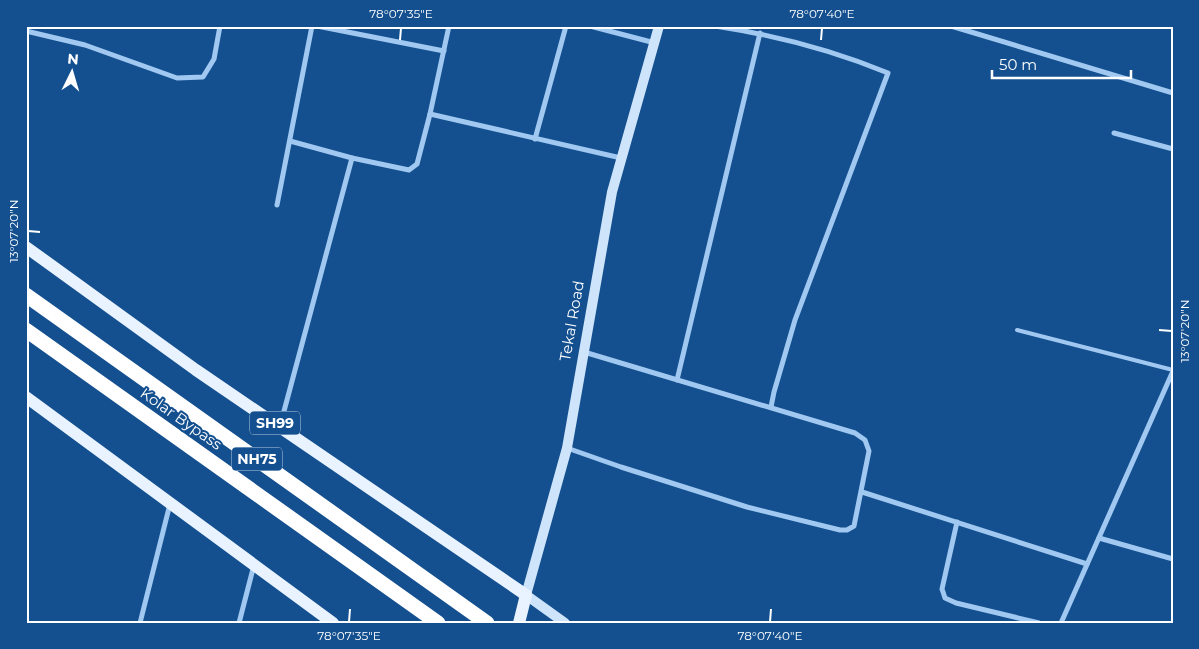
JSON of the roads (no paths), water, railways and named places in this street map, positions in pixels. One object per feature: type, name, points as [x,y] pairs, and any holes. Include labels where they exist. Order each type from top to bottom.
[{"type":"highway","name":"NH75","points":[[26,295],[487,623]]},
{"type":"highway","name":"Kolar Bypass","points":[[26,330],[438,623]]},
{"type":"main road","name":"Tekal Road","points":[[519,623],[567,448],[612,192],[659,26]]},
{"type":"main road","name":"SH99","points":[[26,247],[196,370],[526,595]]},
{"type":"main road","points":[[26,397],[333,623]]},
{"type":"main road","points":[[526,595],[565,623]]},
{"type":"street","points":[[26,31],[85,45],[177,78],[203,77],[214,59],[220,26]]},
{"type":"street","points":[[277,205],[312,26]]},
{"type":"street","points":[[317,26],[444,51]]},
{"type":"street","points":[[290,141],[352,158],[409,170],[417,164],[449,26]]},
{"type":"street","points":[[535,138],[566,26]]},
{"type":"street","points":[[590,26],[655,43]]},
{"type":"street","points":[[715,26],[760,33],[856,60],[888,73],[795,320],[771,407]]},
{"type":"street","points":[[952,26],[1173,93]]},
{"type":"street","points":[[677,380],[760,33]]},
{"type":"street","points":[[430,114],[622,158]]},
{"type":"street","points":[[1114,133],[1173,149]]},
{"type":"street","points":[[280,426],[352,158]]},
{"type":"street","points":[[567,448],[747,507],[840,530],[847,530],[854,526],[870,452],[865,440],[855,433],[584,352]]},
{"type":"street","points":[[1062,623],[1173,370]]},
{"type":"street","points":[[862,492],[1087,564]]},
{"type":"street","points":[[140,623],[170,502]]},
{"type":"street","points":[[957,522],[942,588],[945,598],[956,603],[1039,623]]},
{"type":"street","points":[[1099,538],[1173,559]]},
{"type":"street","points":[[239,623],[254,564]]},
{"type":"lane","points":[[1017,330],[1173,370]]}]
